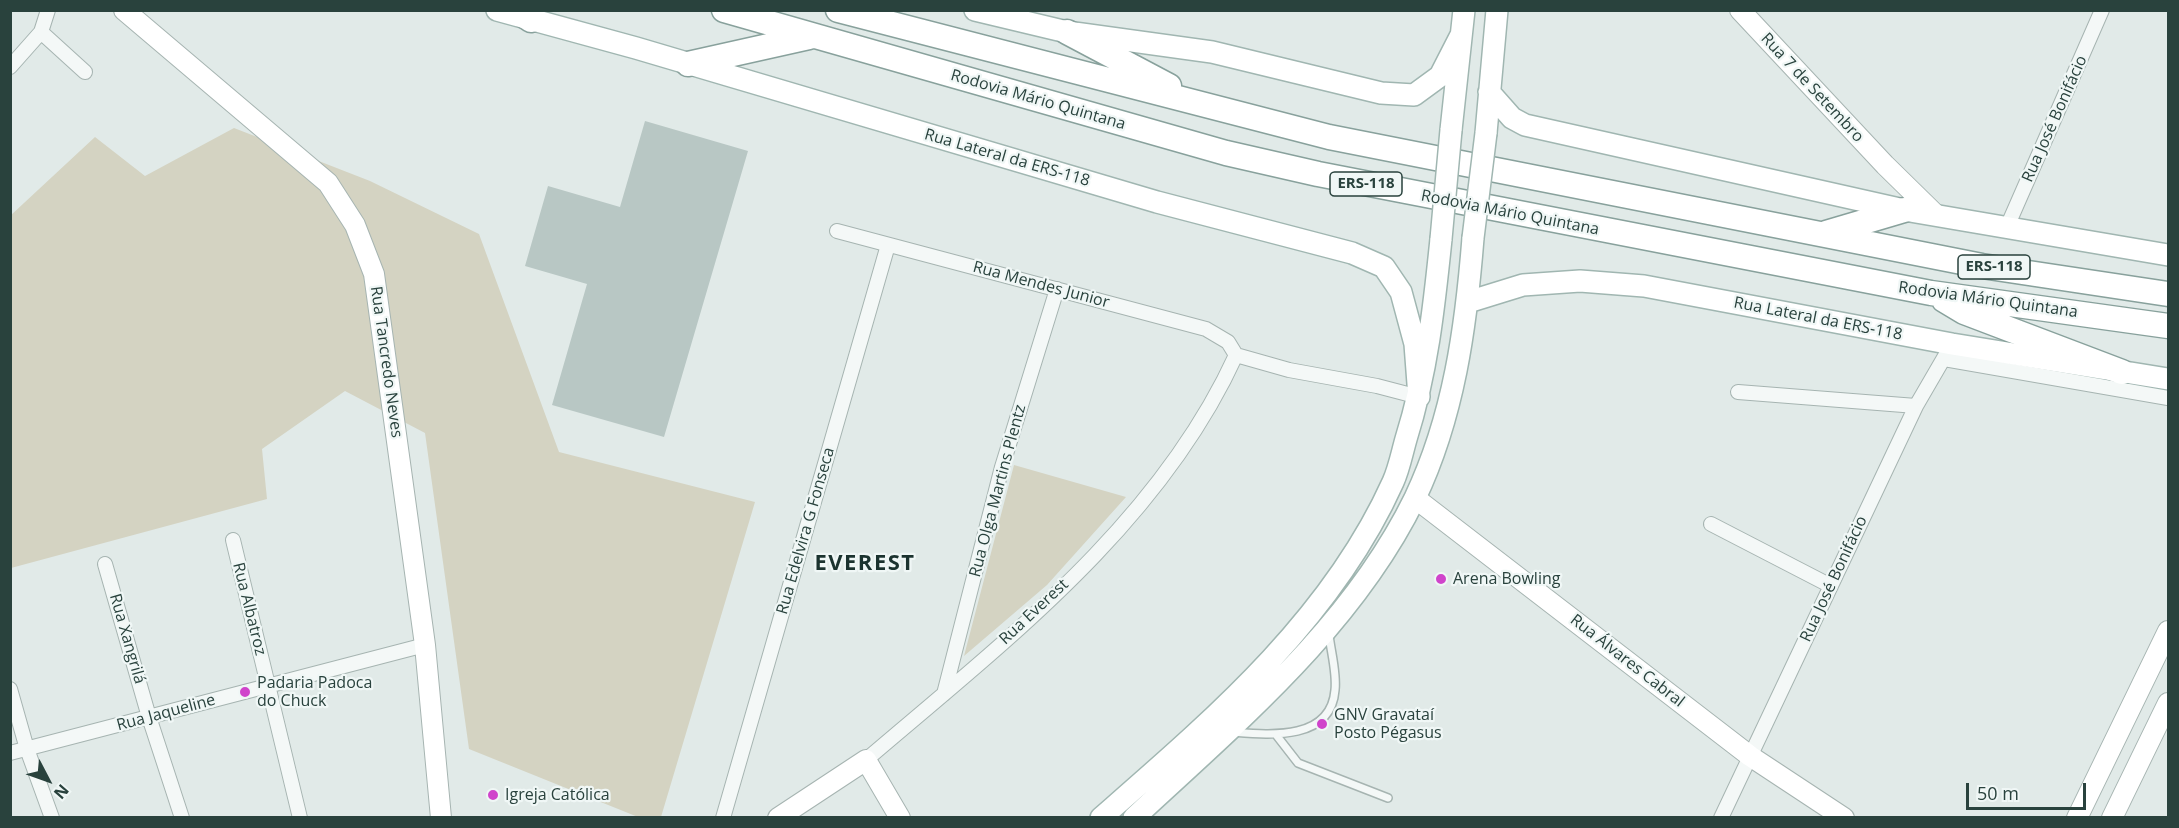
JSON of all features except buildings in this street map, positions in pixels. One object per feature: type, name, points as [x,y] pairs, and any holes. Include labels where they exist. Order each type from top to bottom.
[{"type":"highway","name":"Rodovia Mário Quintana","points":[[724,10],[1226,153],[1318,174],[1931,292],[2169,326]]},
{"type":"highway","name":"Rodovia Mário Quintana","points":[[838,10],[1329,137],[1982,266],[2169,294]]},
{"type":"highway","points":[[1067,32],[1200,103]]},
{"type":"highway","points":[[688,64],[811,36]]},
{"type":"highway","points":[[1821,235],[1904,210]]},
{"type":"highway","points":[[1931,292],[1964,312],[2122,372]]},
{"type":"main road","name":"Rua Tancredo Neves","points":[[124,10],[328,183],[355,225],[374,274],[425,645],[441,818]]},
{"type":"main road","name":"Rua Lateral da ERS-118","points":[[497,10],[524,15],[1157,202],[1352,253],[1384,267],[1401,291],[1411,320],[1419,397]]},
{"type":"main road","points":[[975,10],[1019,16],[1067,32],[1212,52],[1381,93],[1414,95],[1440,76],[1461,35]]},
{"type":"main road","points":[[1101,818],[1197,732],[1285,645],[1323,600],[1356,553],[1394,481],[1419,397],[1430,345],[1464,10]]},
{"type":"main road","points":[[1134,818],[1281,681],[1328,626],[1375,565],[1415,498],[1443,422],[1462,350],[1497,10]]},
{"type":"main road","name":"Rua 7 de Setembro","points":[[1740,10],[1885,165],[1936,215]]},
{"type":"main road","points":[[1489,92],[1512,118],[1525,125],[1904,210],[2169,255]]},
{"type":"main road","name":"Rua 7 de Setembro","points":[[1885,165],[1904,210]]},
{"type":"main road","name":"Rua Lateral da ERS-118","points":[[1468,302],[1523,285],[1580,281],[1644,286],[1948,351],[2169,379]]},
{"type":"main road","name":"Rua Álvares Cabral","points":[[1415,498],[1750,756],[1844,818]]},
{"type":"main road","points":[[2077,818],[2169,631]]},
{"type":"main road","points":[[2112,818],[2169,703]]},
{"type":"main road","points":[[866,760],[900,818]]},
{"type":"main road","name":"Rua Everest","points":[[778,818],[866,760]]},
{"type":"street","points":[[10,67],[41,32],[48,10]]},
{"type":"street","name":"Rua José Bonifácio","points":[[2007,227],[2102,10]]},
{"type":"street","points":[[41,32],[85,72]]},
{"type":"street","name":"Rua Mendes Junior","points":[[837,231],[1206,329],[1228,342],[1236,355]]},
{"type":"street","name":"Rua Edelvira G Fonseca","points":[[723,818],[888,245]]},
{"type":"street","name":"Rua Olga Martins Plentz","points":[[944,694],[1002,467],[1057,289]]},
{"type":"street","points":[[1948,351],[2169,398]]},
{"type":"street","name":"Rua José Bonifácio","points":[[1721,818],[1916,406],[1948,351]]},
{"type":"street","points":[[1236,355],[1299,373],[1377,386],[1419,397]]},
{"type":"street","name":"Rua Everest","points":[[866,760],[1041,608],[1107,543],[1164,476],[1200,425],[1236,355]]},
{"type":"street","points":[[1738,392],[1916,406]]},
{"type":"street","points":[[1711,524],[1831,586]]},
{"type":"street","name":"Rua Albatroz","points":[[233,540],[300,818]]},
{"type":"street","name":"Rua Xangrilá","points":[[105,564],[149,717],[182,818]]},
{"type":"street","name":"Rua Jaqueline","points":[[10,753],[425,645]]},
{"type":"street","points":[[10,689],[27,749],[52,818]]},
{"type":"lane","points":[[1227,731],[1277,736],[1314,726],[1329,712],[1335,690],[1328,626]]},
{"type":"lane","points":[[1277,736],[1298,764],[1388,798]]},
{"type":"green space","points":[[234,128],[370,181],[479,234],[559,452],[755,502],[661,817],[638,817],[469,749],[425,433],[345,391],[262,449],[267,499],[11,568],[10,216],[95,137],[145,176]]},
{"type":"green space","points":[[1014,465],[1126,497],[1047,585],[964,656]]},
{"type":"place","name":"Arena Bowling","points":[[1441,579]]},
{"type":"place","name":"Padaria Padoca do Chuck","points":[[245,692]]},
{"type":"place","name":"GNV Gravataí Posto Pégasus","points":[[1322,724]]},
{"type":"place","name":"Igreja Católica","points":[[493,795]]},
{"type":"district","name":"EVEREST","points":[[865,564]]}]
